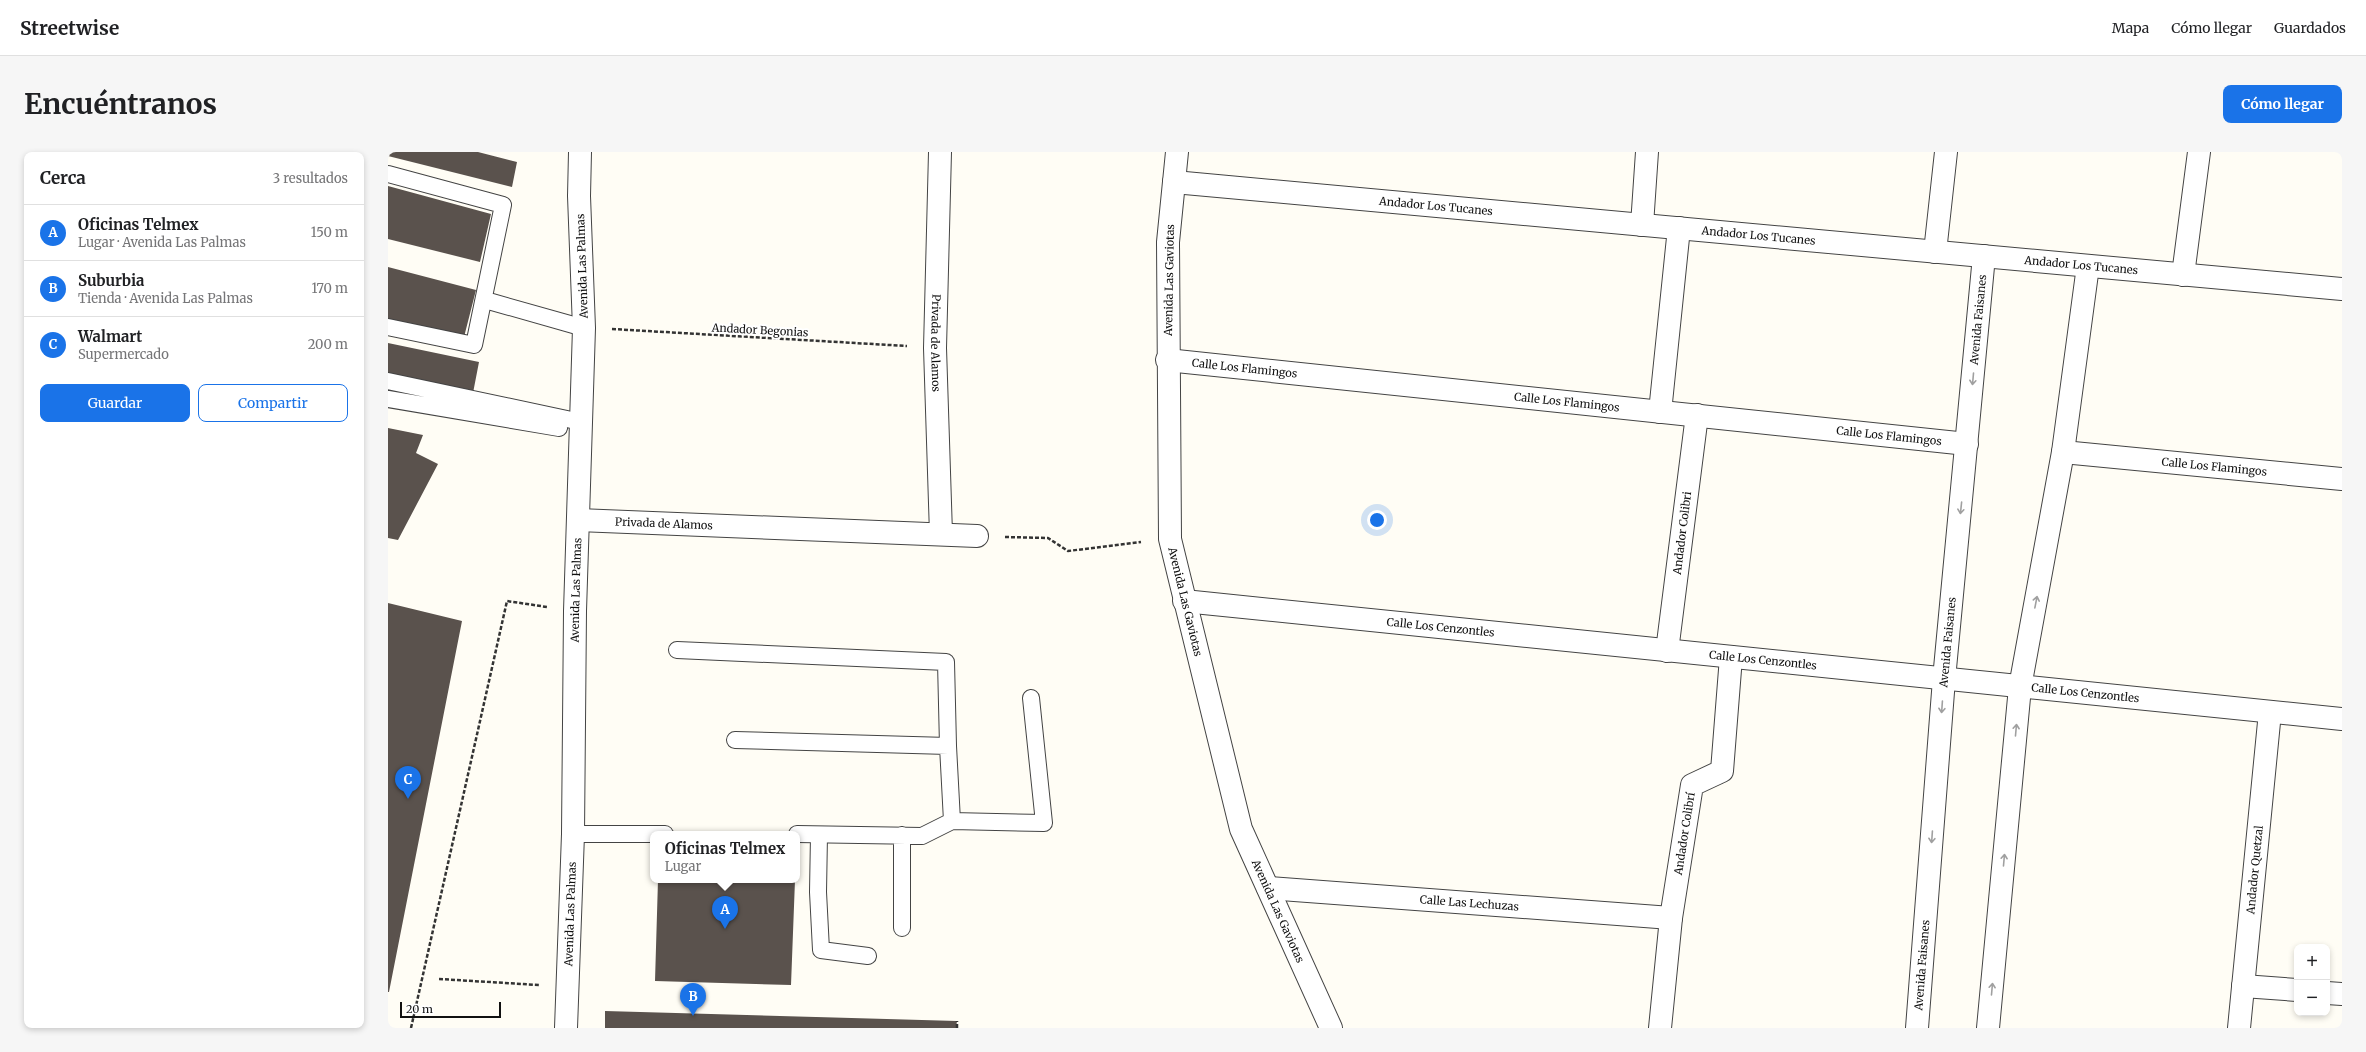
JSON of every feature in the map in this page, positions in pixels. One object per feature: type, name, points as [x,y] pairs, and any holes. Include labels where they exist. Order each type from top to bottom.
[{"type":"street","name":"Avenida Las Palmas","points":[[566,1028],[574,834],[575,610],[584,328],[579,196],[580,152]]},
{"type":"street","name":"Privada de Alamos","points":[[940,152],[935,348],[942,534]]},
{"type":"street","name":"Avenida Las Gaviotas","points":[[1177,152],[1168,242],[1167,360],[1170,539],[1241,829],[1331,1028]]},
{"type":"street","points":[[1642,225],[1647,152]]},
{"type":"street","points":[[1935,252],[1946,152]]},
{"type":"street","points":[[2183,275],[2199,152]]},
{"type":"street","name":"Andador Los Tucanes","points":[[1174,182],[2342,289]]},
{"type":"street","points":[[1660,412],[1679,228]]},
{"type":"street","name":"Avenida Faisanes","points":[[1917,1028],[1944,679],[1984,256]]},
{"type":"street","points":[[1988,1028],[2020,687],[2063,452],[2088,266]]},
{"type":"street","name":"Calle Los Flamingos","points":[[1167,360],[1967,444]]},
{"type":"street","name":"Andador Colibri","points":[[1667,651],[1697,415]]},
{"type":"street","name":"Calle Los Flamingos","points":[[2063,452],[2342,479]]},
{"type":"street","name":"Privada de Alamos","points":[[578,520],[977,536]]},
{"type":"street","name":"Calle Los Cenzontles","points":[[1184,601],[2342,719]]},
{"type":"street","name":"Andador Colibrí","points":[[1660,1028],[1671,918],[1692,785],[1722,771],[1731,657]]},
{"type":"street","name":"Andador Quetzal","points":[[2239,1028],[2270,712]]},
{"type":"street","name":"Calle Las Lechuzas","points":[[1268,888],[1671,918]]},
{"type":"street","points":[[2243,986],[2294,990]]},
{"type":"street","points":[[2330,993],[2342,994]]},
{"type":"lane","points":[[388,174],[503,205],[474,345],[388,327]]},
{"type":"lane","points":[[484,300],[584,328]]},
{"type":"lane","points":[[388,381],[581,427]]},
{"type":"lane","points":[[388,399],[581,427]]},
{"type":"lane","points":[[677,650],[946,662],[952,821]]},
{"type":"lane","points":[[800,834],[922,836],[952,821],[1044,823],[1031,698]]},
{"type":"lane","points":[[734,740],[948,746]]},
{"type":"lane","points":[[574,834],[650,834]]},
{"type":"lane","points":[[819,835],[818,892],[821,950],[868,956]]},
{"type":"lane","points":[[902,835],[902,928]]},
{"type":"path","name":"Andador Begonias","points":[[584,328],[935,348]]},
{"type":"path","points":[[977,536],[1048,538],[1068,551],[1170,539]]},
{"type":"path","points":[[411,1028],[507,601],[575,610]]},
{"type":"path","points":[[439,979],[567,987]]},
{"type":"path","points":[[956,1020],[956,1028]]},
{"type":"building","points":[[388,152],[478,152],[517,162],[512,187],[388,156]]},
{"type":"building","points":[[388,186],[491,214],[480,262],[388,239]]},
{"type":"building","points":[[388,267],[476,290],[463,341],[388,322]]},
{"type":"building","points":[[388,343],[479,362],[473,393],[388,374]]},
{"type":"building","points":[[388,428],[423,435],[416,453],[438,464],[398,540],[388,538]]},
{"type":"building","points":[[388,603],[462,621],[389,992],[388,992]]},
{"type":"building","points":[[658,883],[795,883],[791,985],[655,981]]},
{"type":"building","points":[[605,1011],[957,1021],[956,1028],[605,1028]]},
{"type":"place","name":"Walmart","points":[[408,799]]},
{"type":"place","name":"Oficinas Telmex","points":[[725,929]]},
{"type":"place","name":"Suburbia","points":[[693,1016]]}]
